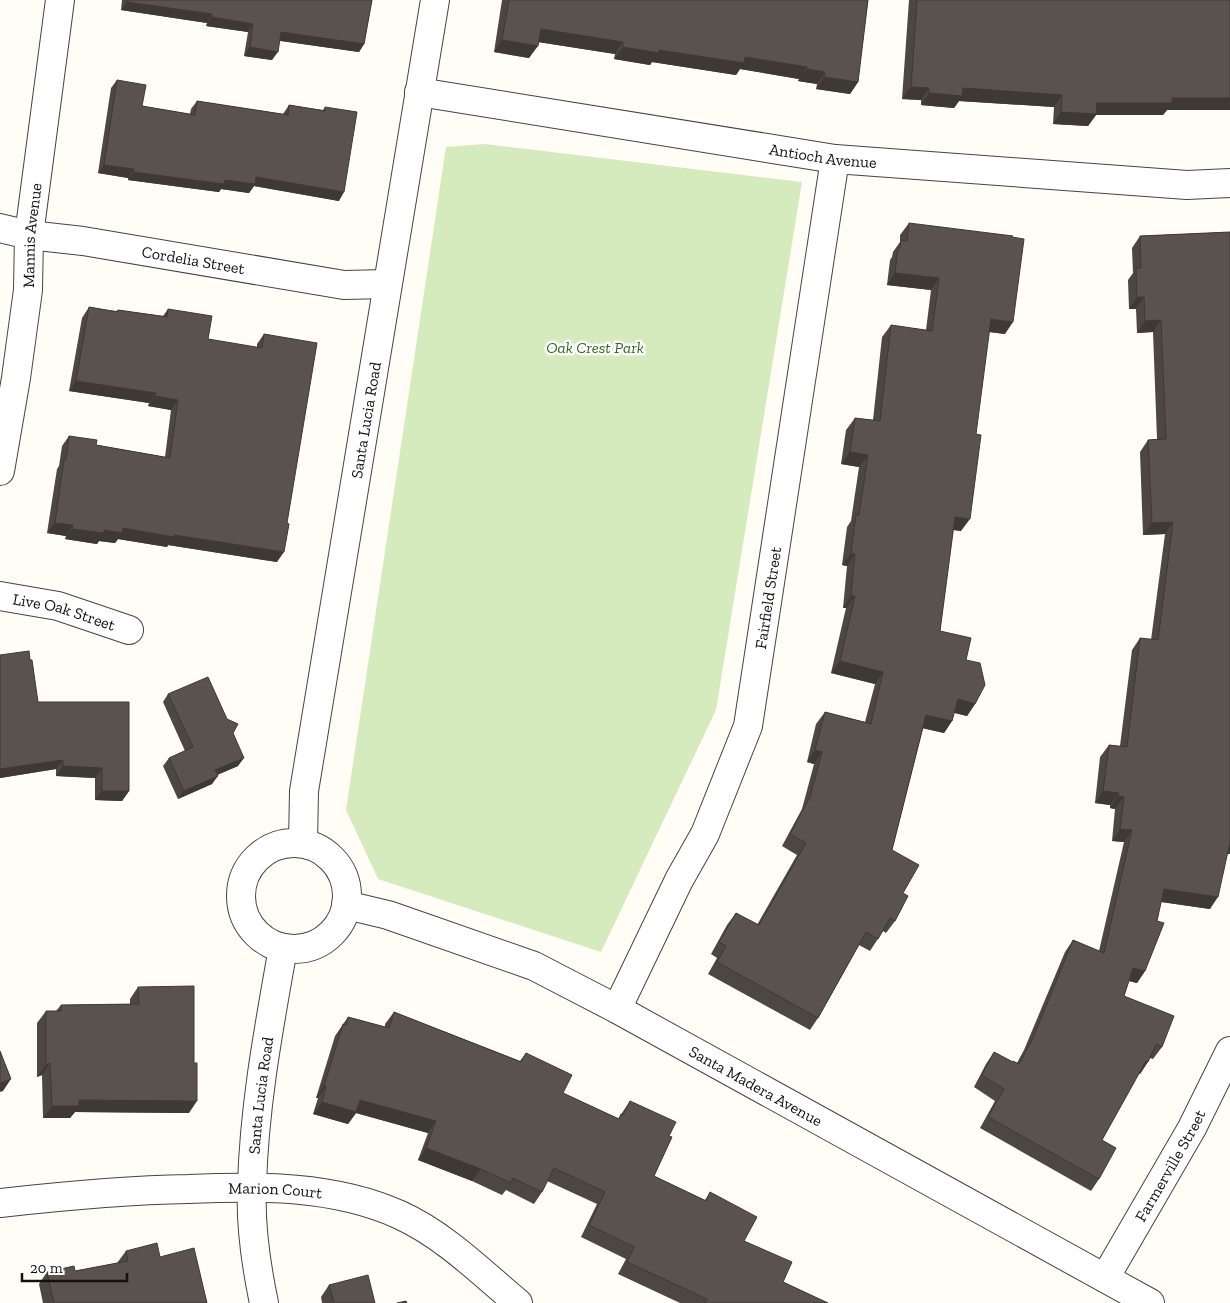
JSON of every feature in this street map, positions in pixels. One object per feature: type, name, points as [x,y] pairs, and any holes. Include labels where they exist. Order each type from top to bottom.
[{"type":"street","name":"Mannis Avenue","points":[[0,471],[16,378],[28,290],[29,235],[60,0]]},
{"type":"street","name":"Santa Lucia Road","points":[[303,843],[304,791],[435,0]]},
{"type":"street","name":"Antioch Avenue","points":[[419,92],[836,159],[1187,185],[1230,183]]},
{"type":"street","name":"Fairfield Street","points":[[618,1009],[680,880],[705,834],[748,726],[836,159]]},
{"type":"street","name":"Cordelia Street","points":[[0,228],[29,235],[84,241],[344,285],[387,284]]},
{"type":"street","name":"Live Oak Street","points":[[0,596],[58,606],[129,630]]},
{"type":"street","points":[[284,843],[303,843],[319,848],[332,858],[342,872],[347,888],[346,905],[341,921],[331,934],[316,944],[300,949],[283,948],[266,941],[252,929],[243,913],[240,895],[243,877],[253,861],[267,850],[284,843]]},
{"type":"street","name":"Santa Madera Avenue","points":[[346,905],[388,915],[534,966],[618,1009],[1150,1303]]},
{"type":"street","name":"Santa Lucia Road","points":[[264,1303],[254,1238],[252,1187],[260,1090],[283,948]]},
{"type":"street","name":"Farmerville Street","points":[[1105,1278],[1192,1128],[1230,1051]]},
{"type":"street","name":"Marion Court","points":[[0,1203],[61,1196],[161,1189],[252,1187],[340,1195],[371,1204],[401,1216],[452,1248],[518,1303]]},
{"type":"green space","name":"Oak Crest Park","points":[[484,144],[802,182],[716,710],[601,952],[378,879],[346,810],[446,147]]},
{"type":"building","points":[[127,0],[372,0],[364,44],[281,32],[278,52],[250,47],[253,24],[212,17],[212,14],[127,2]]},
{"type":"building","points":[[509,0],[868,0],[858,82],[824,77],[825,72],[807,69],[807,67],[745,57],[744,63],[659,50],[659,53],[623,47],[623,42],[541,29],[538,46],[502,40]]},
{"type":"building","points":[[917,0],[1230,0],[1230,98],[1172,98],[1172,103],[1097,103],[1096,114],[1061,112],[1062,95],[963,88],[962,96],[929,93],[929,88],[911,87]]},
{"type":"building","points":[[117,80],[146,85],[142,106],[195,115],[197,101],[288,115],[289,105],[325,111],[325,107],[357,112],[344,192],[256,177],[255,184],[225,180],[224,184],[133,172],[134,169],[104,165]]},
{"type":"building","points":[[909,223],[1024,239],[1013,322],[991,319],[976,434],[981,435],[970,519],[955,517],[940,631],[971,638],[966,660],[980,663],[985,685],[975,704],[958,699],[952,721],[926,715],[892,850],[919,865],[903,893],[908,896],[895,921],[890,918],[878,939],[866,932],[818,1018],[717,962],[726,946],[719,942],[736,913],[759,925],[806,843],[790,834],[810,797],[822,752],[815,750],[825,712],[871,724],[883,672],[840,661],[855,596],[851,596],[855,554],[851,553],[856,515],[859,515],[868,455],[850,452],[855,418],[880,421],[891,325],[932,331],[939,278],[895,273],[898,248],[900,248],[901,240],[907,241]]},
{"type":"building","points":[[1230,232],[1230,842],[1218,897],[1164,889],[1157,921],[1164,923],[1145,971],[1133,968],[1124,996],[1174,1016],[1162,1047],[1156,1044],[1148,1062],[1146,1061],[1102,1140],[1116,1148],[1099,1179],[988,1117],[1004,1089],[982,1075],[994,1052],[1019,1064],[1033,1038],[1073,940],[1104,953],[1132,830],[1120,829],[1124,797],[1118,796],[1119,793],[1103,791],[1109,745],[1127,747],[1140,638],[1158,640],[1173,522],[1152,523],[1148,440],[1166,439],[1161,320],[1145,321],[1144,297],[1137,297],[1136,268],[1141,268],[1140,236]]},
{"type":"building","points":[[89,307],[167,317],[168,309],[212,316],[208,339],[262,348],[264,334],[317,343],[287,523],[289,524],[284,552],[123,528],[122,533],[104,530],[104,533],[72,529],[73,525],[55,523],[69,436],[97,440],[96,445],[170,458],[178,400],[155,396],[156,393],[76,381]]},
{"type":"building","points":[[29,651],[38,702],[129,702],[129,791],[102,791],[102,768],[63,766],[63,760],[0,769],[0,655]]},
{"type":"building","points":[[208,677],[227,719],[238,724],[233,733],[244,758],[215,770],[218,776],[184,791],[169,758],[193,747],[168,694]]},
{"type":"building","points":[[194,986],[194,1063],[197,1063],[197,1101],[79,1100],[79,1106],[52,1106],[50,1063],[46,1065],[46,1011],[61,1011],[61,1005],[139,1004],[138,987]]},
{"type":"building","points":[[394,1012],[521,1062],[526,1053],[572,1075],[563,1093],[619,1119],[630,1101],[676,1122],[669,1136],[672,1137],[654,1176],[706,1201],[710,1192],[757,1217],[744,1241],[792,1262],[783,1282],[828,1303],[705,1303],[707,1299],[627,1262],[634,1247],[589,1225],[605,1192],[554,1168],[542,1192],[513,1178],[511,1183],[481,1169],[426,1148],[436,1121],[360,1100],[356,1112],[322,1102],[326,1086],[324,1086],[343,1024],[346,1025],[348,1017],[389,1028]]},
{"type":"building","points":[[0,1051],[11,1079],[0,1083]]},
{"type":"building","points":[[157,1243],[160,1257],[194,1248],[207,1303],[54,1303],[47,1272],[74,1266],[75,1271],[128,1261],[126,1251]]},
{"type":"building","points":[[368,1275],[375,1303],[334,1303],[329,1285]]}]
